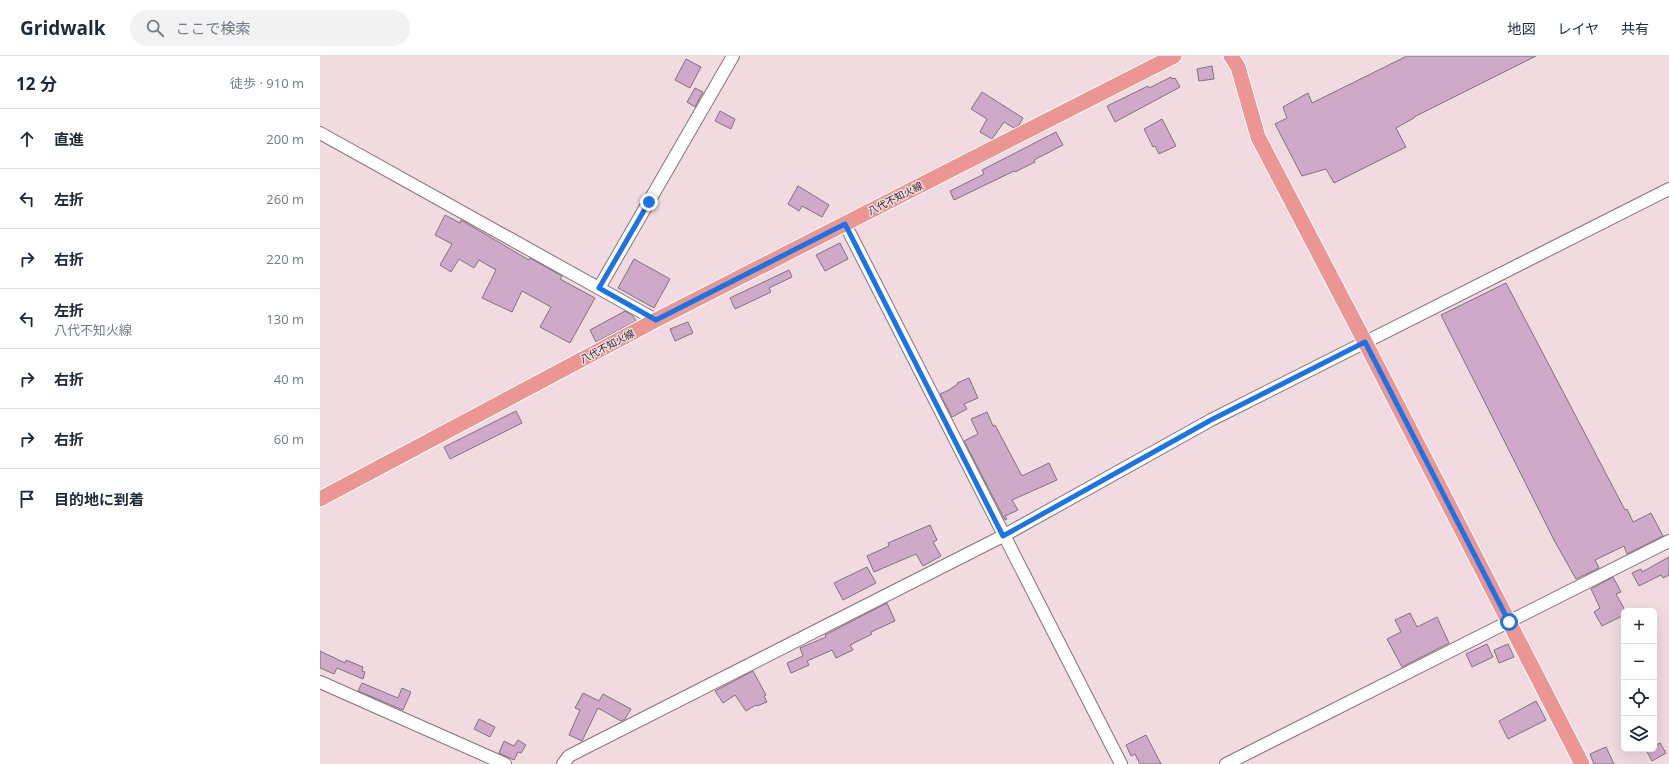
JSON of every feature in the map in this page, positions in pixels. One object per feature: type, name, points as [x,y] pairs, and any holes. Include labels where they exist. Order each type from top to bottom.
[{"type":"main road","name":"八代不知火線","points":[[320,499],[656,320],[1174,56]]},
{"type":"main road","points":[[1231,56],[1238,67],[1258,137],[1582,764]]},
{"type":"street","points":[[599,288],[733,56]]},
{"type":"street","points":[[320,133],[656,320]]},
{"type":"street","points":[[563,764],[569,756],[1003,536],[1211,420],[1669,189]]},
{"type":"street","points":[[845,224],[1120,764]]},
{"type":"street","points":[[1226,764],[1669,541]]},
{"type":"street","points":[[320,682],[505,764]]},
{"type":"building","points":[[1407,56],[1536,56],[1414,117],[1396,128],[1406,147],[1334,183],[1326,169],[1302,176],[1275,124],[1287,118],[1283,107],[1308,93],[1312,103]]},
{"type":"building","points":[[686,59],[701,67],[690,88],[675,80]]},
{"type":"building","points":[[1212,66],[1214,79],[1199,81],[1197,69]]},
{"type":"building","points":[[1171,77],[1172,79],[1175,78],[1180,87],[1115,122],[1107,106],[1148,86],[1149,88]]},
{"type":"building","points":[[695,88],[703,92],[695,107],[687,102]]},
{"type":"building","points":[[982,92],[1023,118],[1019,125],[1014,128],[1004,122],[992,139],[980,132],[987,119],[971,109]]},
{"type":"building","points":[[720,111],[735,119],[731,129],[715,121]]},
{"type":"building","points":[[1162,119],[1176,146],[1159,154],[1155,146],[1153,147],[1144,129]]},
{"type":"building","points":[[1056,132],[1063,145],[1034,160],[1035,162],[954,200],[950,191],[984,174],[982,170]]},
{"type":"building","points":[[798,186],[829,205],[822,217],[802,206],[799,211],[788,204]]},
{"type":"building","points":[[445,215],[460,223],[461,220],[529,260],[530,258],[562,276],[560,279],[595,298],[570,343],[540,327],[551,307],[522,291],[512,312],[482,298],[496,270],[479,260],[474,268],[459,259],[451,272],[440,265],[452,244],[435,235]]},
{"type":"building","points":[[840,243],[848,259],[825,271],[816,255]]},
{"type":"building","points":[[634,259],[670,279],[654,308],[618,288]]},
{"type":"building","points":[[789,270],[792,277],[769,288],[771,292],[735,309],[730,298]]},
{"type":"building","points":[[1506,283],[1625,510],[1627,509],[1633,522],[1651,513],[1663,536],[1627,554],[1624,546],[1595,560],[1599,568],[1576,579],[1554,540],[1441,315]]},
{"type":"building","points":[[625,311],[633,316],[636,321],[596,342],[590,330]]},
{"type":"building","points":[[688,322],[693,333],[675,341],[670,329]]},
{"type":"building","points":[[969,378],[978,398],[964,404],[967,409],[952,417],[940,394],[949,390],[958,384],[957,383]]},
{"type":"building","points":[[516,411],[522,423],[450,459],[444,447]]},
{"type":"building","points":[[987,412],[993,426],[995,425],[1022,476],[1049,463],[1057,480],[1012,500],[1018,510],[1005,516],[1007,519],[1005,520],[964,441],[978,434],[971,419]]},
{"type":"building","points":[[930,525],[937,540],[933,542],[941,556],[923,566],[916,554],[874,572],[867,556],[889,546],[888,543]]},
{"type":"building","points":[[1669,557],[1669,575],[1663,578],[1661,575],[1639,586],[1632,573],[1641,569],[1642,572]]},
{"type":"building","points":[[867,567],[876,583],[843,600],[834,583]]},
{"type":"building","points":[[1613,577],[1621,592],[1616,594],[1624,608],[1621,608],[1621,616],[1602,626],[1594,612],[1600,608],[1591,589]]},
{"type":"building","points":[[887,603],[895,621],[871,632],[872,634],[850,645],[853,650],[836,658],[832,650],[807,661],[809,665],[791,673],[787,663],[803,656],[800,648],[826,637],[825,635]]},
{"type":"building","points":[[1410,613],[1417,627],[1437,617],[1449,643],[1402,667],[1387,639],[1401,632],[1395,620]]},
{"type":"building","points":[[1487,644],[1493,657],[1472,667],[1466,654]]},
{"type":"building","points":[[1508,644],[1514,657],[1499,663],[1494,650]]},
{"type":"building","points":[[320,651],[345,663],[346,660],[363,667],[362,671],[365,672],[363,679],[337,668],[334,674],[320,668]]},
{"type":"building","points":[[753,671],[766,695],[764,696],[767,702],[757,706],[756,705],[746,711],[735,695],[723,703],[715,691]]},
{"type":"building","points":[[362,683],[398,698],[402,688],[411,692],[403,710],[358,691]]},
{"type":"building","points":[[583,693],[599,701],[603,694],[631,709],[625,719],[621,721],[598,708],[582,741],[569,735],[580,710],[575,708]]},
{"type":"building","points":[[1536,701],[1546,720],[1508,739],[1499,721]]},
{"type":"building","points":[[479,719],[495,727],[490,737],[474,729]]},
{"type":"building","points":[[1146,735],[1161,764],[1140,764],[1135,754],[1131,756],[1126,745]]},
{"type":"building","points":[[518,740],[526,745],[521,753],[518,752],[514,760],[499,753],[504,741],[514,746]]},
{"type":"building","points":[[1660,743],[1666,753],[1652,761],[1647,752],[1657,752],[1657,744]]},
{"type":"building","points":[[1606,747],[1614,764],[1594,764],[1590,754]]},
{"type":"route","points":[[649,202],[599,288],[656,320],[845,224],[1003,536],[1211,420],[1365,342],[1509,622]]}]
